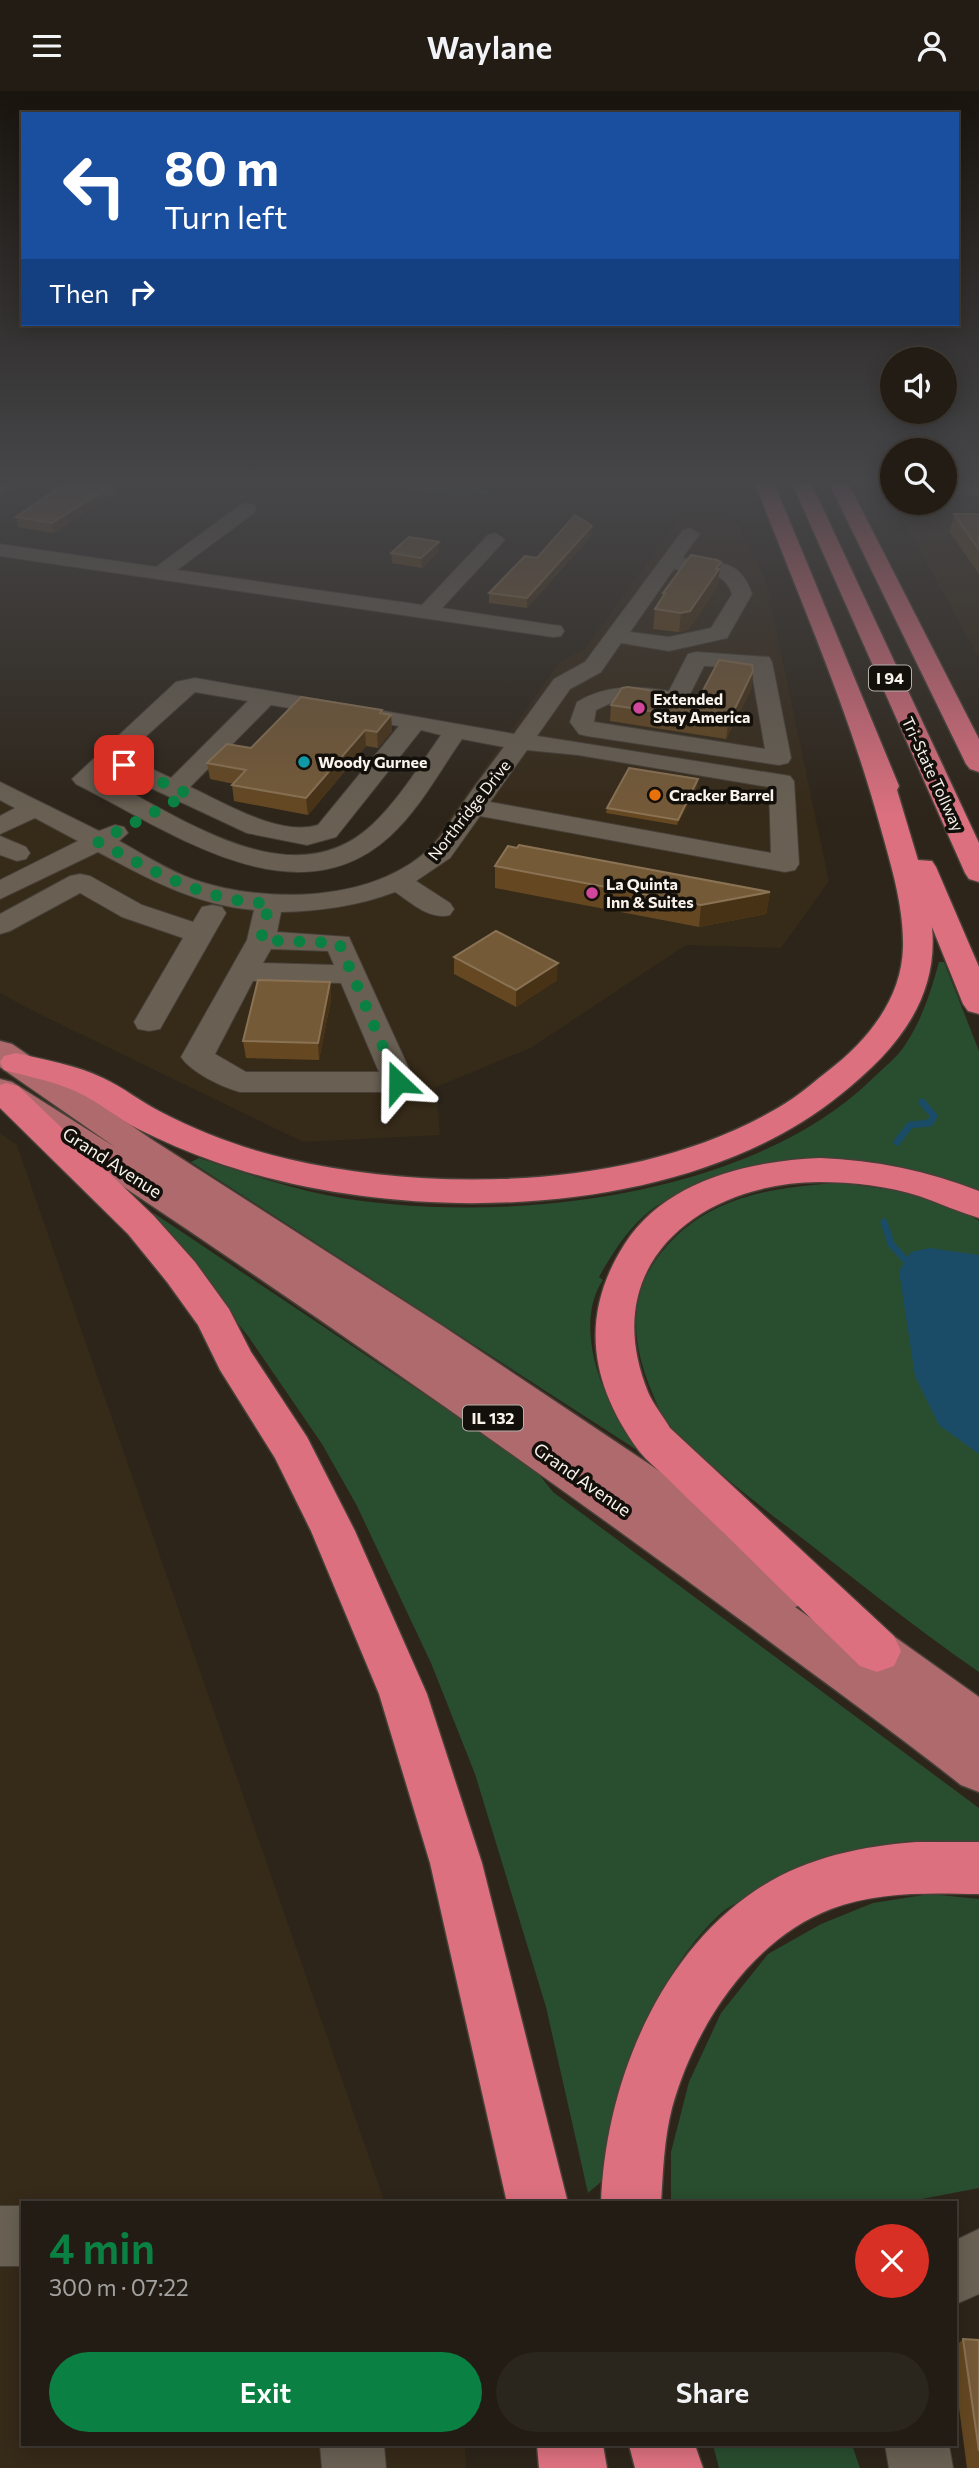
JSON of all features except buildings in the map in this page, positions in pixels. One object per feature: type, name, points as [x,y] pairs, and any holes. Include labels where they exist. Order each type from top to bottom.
[{"type":"highway","points":[[808,594],[876,763],[930,884],[979,1004]]},
{"type":"highway","name":"Tri-State Tollway","points":[[852,594],[979,873]]},
{"type":"highway","name":"I 94","points":[[895,594],[973,744],[979,764]]},
{"type":"highway","points":[[6,1075],[83,1081],[148,1120],[195,1142],[249,1161],[306,1175],[369,1185],[470,1192],[547,1187],[637,1173],[732,1145],[831,1089],[886,1032],[909,993],[920,952],[917,922],[876,763]]},
{"type":"highway","points":[[6,1075],[141,1225],[181,1272],[215,1319],[234,1359],[292,1449],[332,1531],[402,1694],[456,1863],[538,2201]]},
{"type":"highway","points":[[877,1651],[655,1440],[631,1404],[616,1363],[612,1336],[616,1301],[627,1271],[652,1234],[677,1212],[701,1197],[744,1180],[796,1171],[845,1171],[924,1184],[979,1205]]},
{"type":"highway","points":[[631,2201],[641,2116],[657,2066],[684,2009],[705,1977],[746,1933],[790,1900],[846,1878],[916,1868],[979,1868]]},
{"type":"highway","points":[[570,2446],[573,2468]]},
{"type":"highway","points":[[662,2446],[669,2468]]},
{"type":"main road","name":"Grand Avenue","points":[[6,1075],[103,1124],[376,1302],[674,1504],[979,1726]]},
{"type":"main road","name":"Grand Avenue","points":[[6,1075],[297,1283],[658,1534],[979,1769]]},
{"type":"street","points":[[303,594],[553,631]]},
{"type":"street","points":[[427,612],[444,594]]},
{"type":"street","points":[[632,692],[604,695],[585,708],[582,722],[587,729],[779,758],[761,661],[696,659],[677,699],[632,692],[617,678],[593,667],[647,594]]},
{"type":"street","points":[[616,636],[668,644],[719,633],[742,594]]},
{"type":"street","name":"Northridge Drive","points":[[0,790],[182,885],[221,897],[269,903],[323,901],[356,895],[397,881],[427,864],[440,852],[562,684],[593,667]]},
{"type":"street","points":[[455,732],[401,805],[370,840],[339,857],[300,865],[261,863],[221,849],[85,779],[184,687],[195,685],[415,722],[455,732],[781,781],[785,864],[473,807]]},
{"type":"street","points":[[0,891],[153,813],[181,791],[218,745],[265,697]]},
{"type":"street","points":[[277,721],[296,702]]},
{"type":"street","points":[[107,758],[256,827],[307,837],[327,831],[415,722]]},
{"type":"street","points":[[218,745],[249,751]]},
{"type":"street","points":[[355,796],[401,805]]},
{"type":"street","points":[[0,826],[35,809]]},
{"type":"street","points":[[317,834],[354,849]]},
{"type":"street","points":[[397,881],[440,909]]},
{"type":"street","points":[[0,925],[80,882],[132,911],[200,934]]},
{"type":"street","points":[[149,1022],[221,897]]},
{"type":"street","points":[[261,940],[339,943],[398,1082],[240,1082],[197,1057],[261,940],[269,903]]},
{"type":"street","points":[[243,972],[353,974]]},
{"type":"street","points":[[0,2236],[21,2236]]},
{"type":"street","points":[[352,2446],[354,2468]]},
{"type":"street","points":[[917,2446],[921,2468]]},
{"type":"lane","points":[[957,2273],[979,2259]]},
{"type":"shaded area","points":[[625,594],[769,594],[829,881],[781,948],[686,945],[531,1048],[436,1087],[440,1135],[303,1142],[0,993],[0,781],[204,885],[274,899],[352,891],[422,857],[561,660],[584,650]]},
{"type":"shaded area","points":[[944,594],[979,594],[979,658]]},
{"type":"shaded area","points":[[0,1133],[17,1145],[384,2201],[21,2201],[21,2446],[465,2446],[466,2468],[0,2468]]},
{"type":"green space","points":[[939,962],[944,962],[979,1051],[979,1192],[908,1168],[834,1159],[796,1160],[759,1165],[724,1175],[689,1189],[651,1210],[622,1240],[599,1277],[603,1280],[595,1295],[590,1328],[595,1364],[607,1397],[641,1447],[637,1450],[191,1162],[199,1158],[326,1195],[391,1204],[463,1208],[538,1205],[614,1195],[688,1178],[757,1153],[820,1120],[872,1079],[898,1054],[911,1035],[925,1005]]},
{"type":"green space","points":[[837,1183],[892,1190],[929,1199],[979,1221],[979,1672],[733,1484],[684,1442],[664,1419],[647,1380],[636,1328],[640,1294],[655,1261],[673,1240],[692,1223],[736,1200],[785,1188]]},
{"type":"green space","points":[[149,1212],[533,1467],[553,1492],[979,1808],[979,1845],[918,1841],[858,1849],[800,1868],[720,1914],[704,1930],[677,1966],[644,2026],[619,2094],[602,2181],[588,2193],[546,2007],[475,1774],[431,1663],[357,1506],[322,1444],[248,1336]]},
{"type":"green space","points":[[930,1894],[979,1899],[979,2188],[911,2201],[671,2201],[671,2152],[689,2082],[721,2013],[768,1954],[821,1924],[873,1903]]},
{"type":"green space","points":[[713,2446],[852,2446],[860,2468],[719,2468]]},
{"type":"water","points":[[930,1248],[979,1255],[979,1454],[939,1425],[915,1376],[899,1271],[911,1252]]},
{"type":"waterway","points":[[897,1142],[910,1125],[930,1123],[934,1116],[922,1102]]},
{"type":"waterway","points":[[884,1222],[891,1244],[911,1266]]},
{"type":"place","name":"Extended Stay America","points":[[639,708]]},
{"type":"place","name":"Woody Gurnee","points":[[304,762]]},
{"type":"place","name":"Cracker Barrel","points":[[655,795]]},
{"type":"place","name":"La Quinta Inn & Suites","points":[[592,893]]},
{"type":"route","points":[[124,765],[188,794],[98,842],[182,885],[206,894],[237,901],[269,903],[261,940],[339,943],[398,1082]]}]
